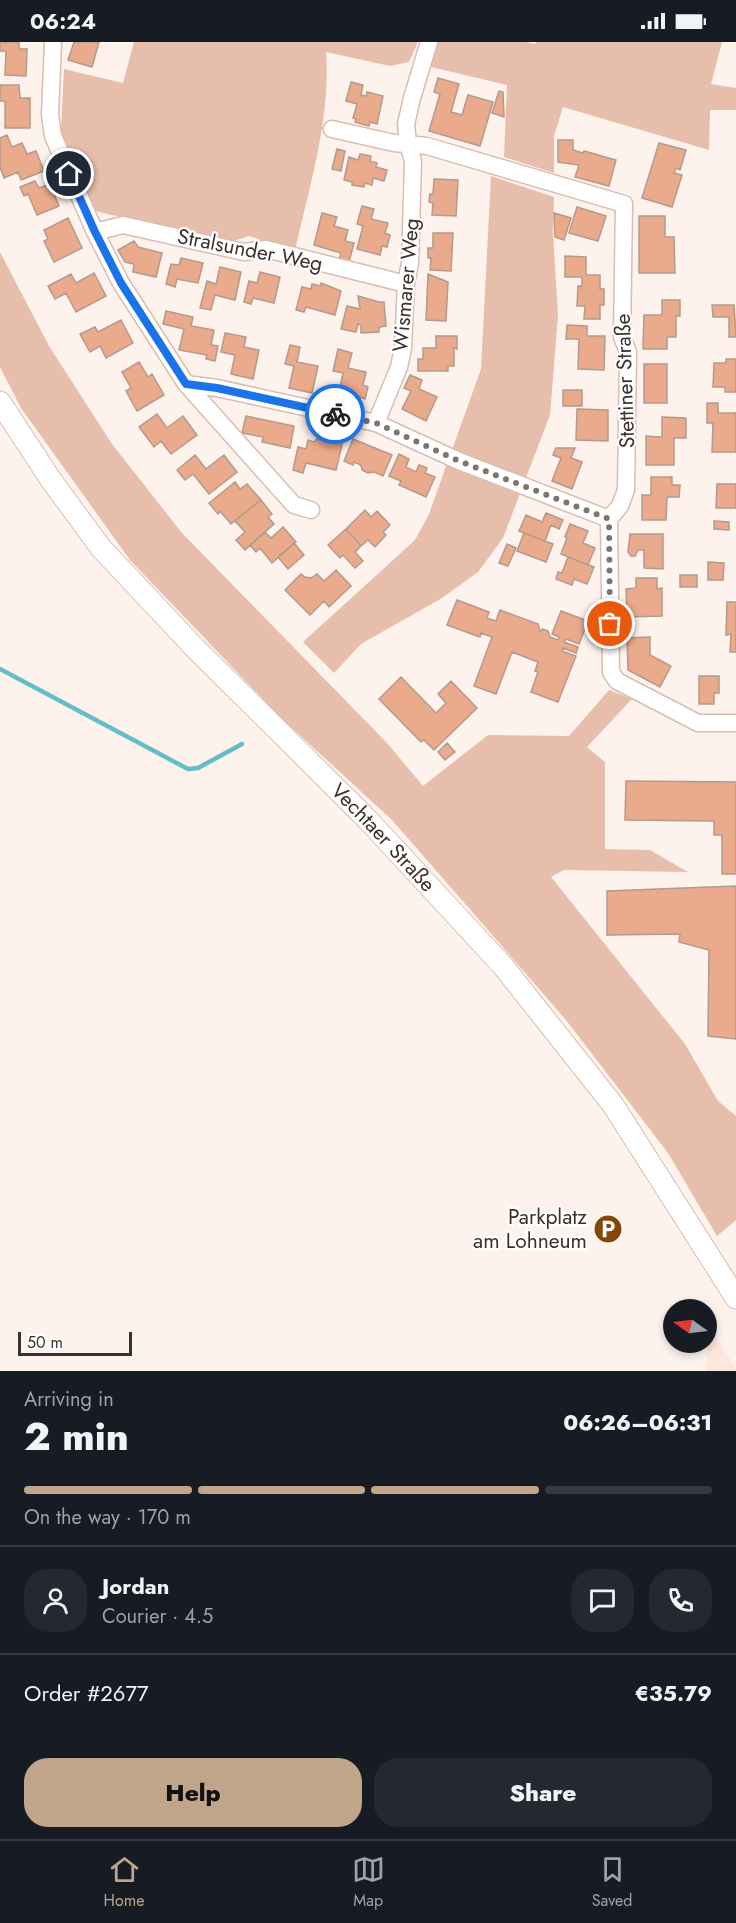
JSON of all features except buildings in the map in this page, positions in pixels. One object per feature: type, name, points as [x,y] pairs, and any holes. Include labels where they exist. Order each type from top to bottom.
[{"type":"main road","name":"Vechtaer Straße","points":[[0,402],[51,480],[101,548],[192,646],[367,819],[503,966],[613,1106],[733,1286]]},
{"type":"street","points":[[53,42],[50,115],[53,136],[95,232],[121,283],[186,384],[294,505],[311,510]]},
{"type":"street","name":"Wismarer Weg","points":[[376,423],[399,367],[402,348],[406,284],[410,263],[413,161],[406,124],[429,42]]},
{"type":"street","points":[[332,129],[394,143],[408,143]]},
{"type":"street","name":"Stettiner Straße","points":[[408,143],[427,146],[624,204],[622,337],[628,352],[626,490],[620,506],[609,519]]},
{"type":"street","name":"Stralsunder Weg","points":[[95,232],[123,225],[244,252],[266,249],[406,284]]},
{"type":"street","points":[[186,384],[217,388],[376,423],[459,461],[609,519],[611,672],[617,681],[698,723],[736,723]]},
{"type":"shaded area","points":[[134,42],[418,42],[409,62],[390,66],[326,52],[327,77],[322,128],[295,251],[249,236],[230,242],[95,211],[61,131],[64,69],[123,83]]},
{"type":"shaded area","points":[[437,42],[526,42],[535,44],[536,42],[722,42],[711,84],[736,88],[736,110],[710,110],[709,150],[563,107],[554,136],[554,173],[504,157],[507,85],[431,67]]},
{"type":"shaded area","points":[[491,176],[554,197],[553,233],[558,315],[550,415],[503,538],[478,572],[442,598],[361,644],[334,673],[303,642],[415,540],[429,514],[481,369]]},
{"type":"shaded area","points":[[0,252],[49,346],[112,444],[182,533],[387,743],[423,786],[488,735],[569,736],[609,690],[632,699],[587,747],[605,762],[605,849],[650,850],[688,872],[564,870],[551,877],[685,1044],[718,1101],[736,1116],[736,1220],[717,1236],[668,1153],[566,1020],[481,922],[392,820],[280,717],[130,560],[21,408],[0,367]]},
{"type":"shaded area","points":[[717,1339],[736,1371],[706,1371],[707,1353],[717,1353]]},
{"type":"waterway","points":[[0,669],[188,769],[198,768],[242,744]]},
{"type":"way so far","points":[[335,414],[376,423],[459,461],[609,519],[610,624]]},
{"type":"place","name":"Parkplatz am Lohneum","points":[[608,1229]]},
{"type":"route","points":[[69,174],[121,283],[186,384],[217,388],[335,414]]}]
